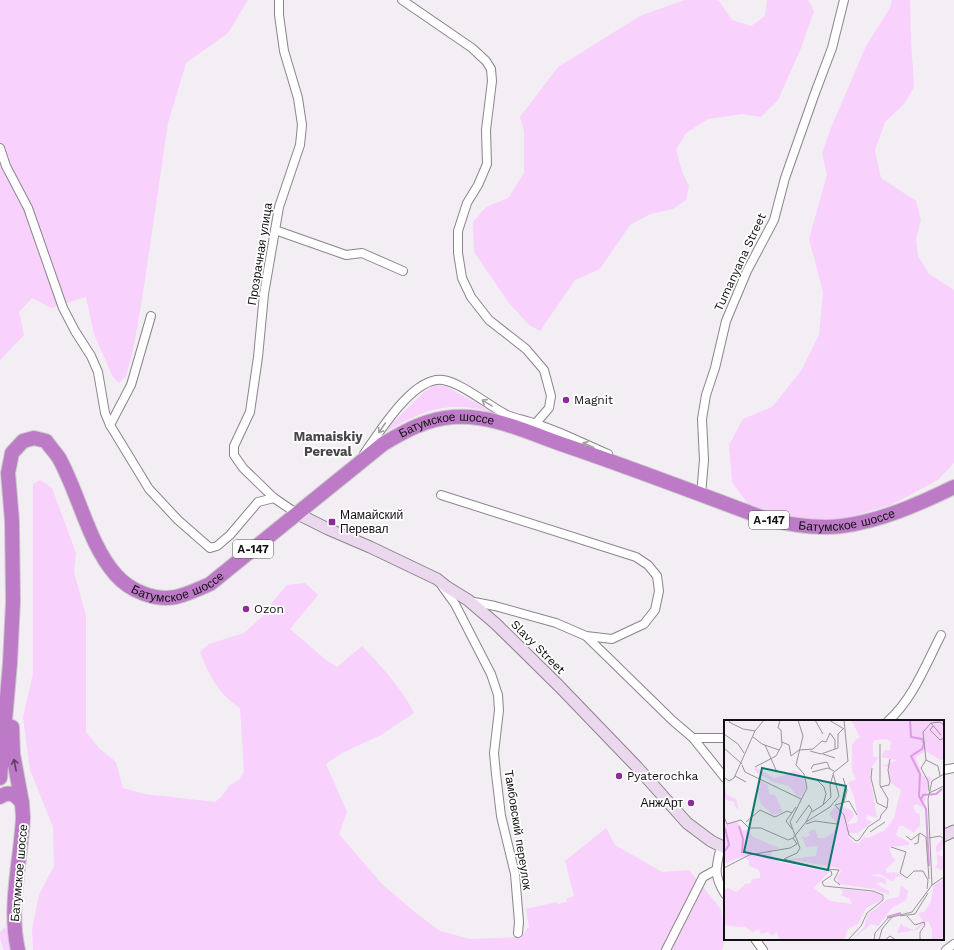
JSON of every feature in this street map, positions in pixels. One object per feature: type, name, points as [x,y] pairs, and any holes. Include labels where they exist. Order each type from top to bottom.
[{"type":"highway","name":"Батумское шоссе","points":[[18,950],[14,930],[14,914],[22,832],[22,803],[13,754],[10,663],[13,562],[8,474],[12,453],[23,441],[34,438],[46,441],[58,457],[72,485],[96,544],[116,576],[130,587],[152,597],[163,598],[176,597],[194,592],[210,584],[383,444],[404,431],[427,421],[453,417],[476,418],[500,423],[618,464],[766,519],[788,525],[812,527],[842,526],[874,519],[916,505],[954,487]]},
{"type":"highway","name":"А-147","points":[[0,778],[10,663]]},
{"type":"highway","points":[[0,797],[4,793],[12,794],[18,797],[22,803]]},
{"type":"street","name":"Прозрачная улица","points":[[280,0],[279,15],[284,51],[298,98],[302,125],[300,144],[279,207],[264,294],[258,357],[250,412],[234,446],[234,454],[243,468],[274,498],[296,514]]},
{"type":"street","points":[[402,0],[472,48],[486,61],[491,70],[492,82],[486,130],[487,164],[478,185],[467,203],[458,231],[458,253],[462,278],[472,297],[489,320],[526,349],[544,370],[551,396],[549,408],[536,424]]},
{"type":"street","name":"Tumanyana Street","points":[[701,495],[704,460],[702,419],[706,395],[715,368],[726,321],[748,271],[774,220],[785,178],[832,48],[844,0]]},
{"type":"street","points":[[0,148],[6,166],[28,208],[63,308],[75,331],[91,356],[98,372],[105,413],[110,425],[149,489],[178,520],[210,548],[217,546],[230,535],[258,502],[274,498]]},
{"type":"street","points":[[275,230],[346,255],[362,253],[404,271]]},
{"type":"street","points":[[110,425],[131,385],[151,316]]},
{"type":"street","points":[[357,465],[390,417],[406,399],[422,385],[443,380],[453,384],[506,415],[536,424],[615,456],[618,460],[618,464]]},
{"type":"street","points":[[441,495],[636,557],[648,565],[657,576],[658,591],[655,610],[644,624],[612,639],[586,636],[556,623],[468,600]]},
{"type":"street","name":"Slavy Street","points":[[296,514],[437,579],[468,600],[496,624],[560,686],[637,767],[686,823],[723,847]]},
{"type":"street","name":"Тамбовский переулок","points":[[437,579],[455,604],[491,674],[498,695],[499,710],[494,753],[501,816],[515,874],[519,922],[518,933]]},
{"type":"street","points":[[889,720],[907,699],[942,635]]},
{"type":"street","points":[[586,636],[673,722],[694,738],[724,777]]},
{"type":"street","points":[[694,738],[724,738]]},
{"type":"street","points":[[944,770],[954,768]]},
{"type":"street","points":[[944,836],[954,831]]},
{"type":"street","points":[[723,847],[716,870],[717,881],[724,892]]},
{"type":"street","points":[[666,950],[703,877],[716,870]]},
{"type":"street","points":[[756,940],[763,950]]},
{"type":"street","points":[[946,950],[954,944]]},
{"type":"shaded area","points":[[0,0],[248,0],[228,33],[186,63],[168,123],[142,300],[133,350],[126,376],[119,383],[113,377],[94,334],[86,297],[51,308],[32,298],[19,312],[24,335],[0,360]]},
{"type":"shaded area","points":[[685,0],[719,1],[732,20],[751,26],[765,16],[767,0],[808,0],[814,11],[801,48],[778,100],[761,117],[742,114],[708,119],[686,133],[676,150],[683,174],[689,186],[686,200],[673,209],[650,214],[630,225],[600,269],[575,280],[540,331],[529,325],[509,303],[474,252],[473,222],[486,207],[508,198],[524,173],[524,131],[520,117],[558,67],[640,16]]},
{"type":"shaded area","points":[[892,0],[910,0],[914,87],[904,104],[885,122],[875,150],[881,178],[916,201],[921,220],[916,238],[918,256],[929,274],[954,290],[954,463],[938,480],[891,505],[844,519],[796,521],[750,507],[732,482],[729,445],[743,419],[772,407],[801,371],[819,335],[823,292],[809,239],[827,175],[822,153],[866,46],[890,8]]},
{"type":"shaded area","points":[[435,385],[445,386],[500,416],[469,408],[442,408],[415,416],[387,431],[385,430],[424,392]]},
{"type":"shaded area","points":[[40,480],[52,488],[76,553],[74,572],[86,616],[86,732],[99,748],[116,762],[123,788],[145,794],[215,802],[230,785],[239,780],[244,771],[240,708],[226,697],[215,683],[200,652],[209,644],[244,633],[263,616],[287,585],[305,583],[318,595],[290,629],[326,660],[337,667],[362,646],[397,686],[414,713],[381,735],[342,753],[326,764],[347,812],[339,834],[382,884],[417,914],[440,931],[470,939],[521,937],[529,927],[526,909],[557,902],[558,904],[567,902],[566,899],[574,896],[565,861],[606,828],[615,845],[662,872],[689,870],[721,909],[725,940],[722,950],[33,950],[32,929],[39,895],[54,866],[53,827],[30,770],[23,717],[33,673],[33,484]]},
{"type":"shaded area","points":[[4,928],[7,929],[13,950],[4,950],[3,948],[0,932]]},
{"type":"place","name":"Magnit","points":[[566,400]]},
{"type":"place","name":"Мамайский Перевал","points":[[332,522]]},
{"type":"place","name":"Ozon","points":[[246,609]]},
{"type":"place","name":"Pyaterochka","points":[[619,776]]},
{"type":"place","name":"АнжАрт","points":[[691,803]]},
{"type":"district","name":"Mamaiskiy Pereval","points":[[328,444]]}]
